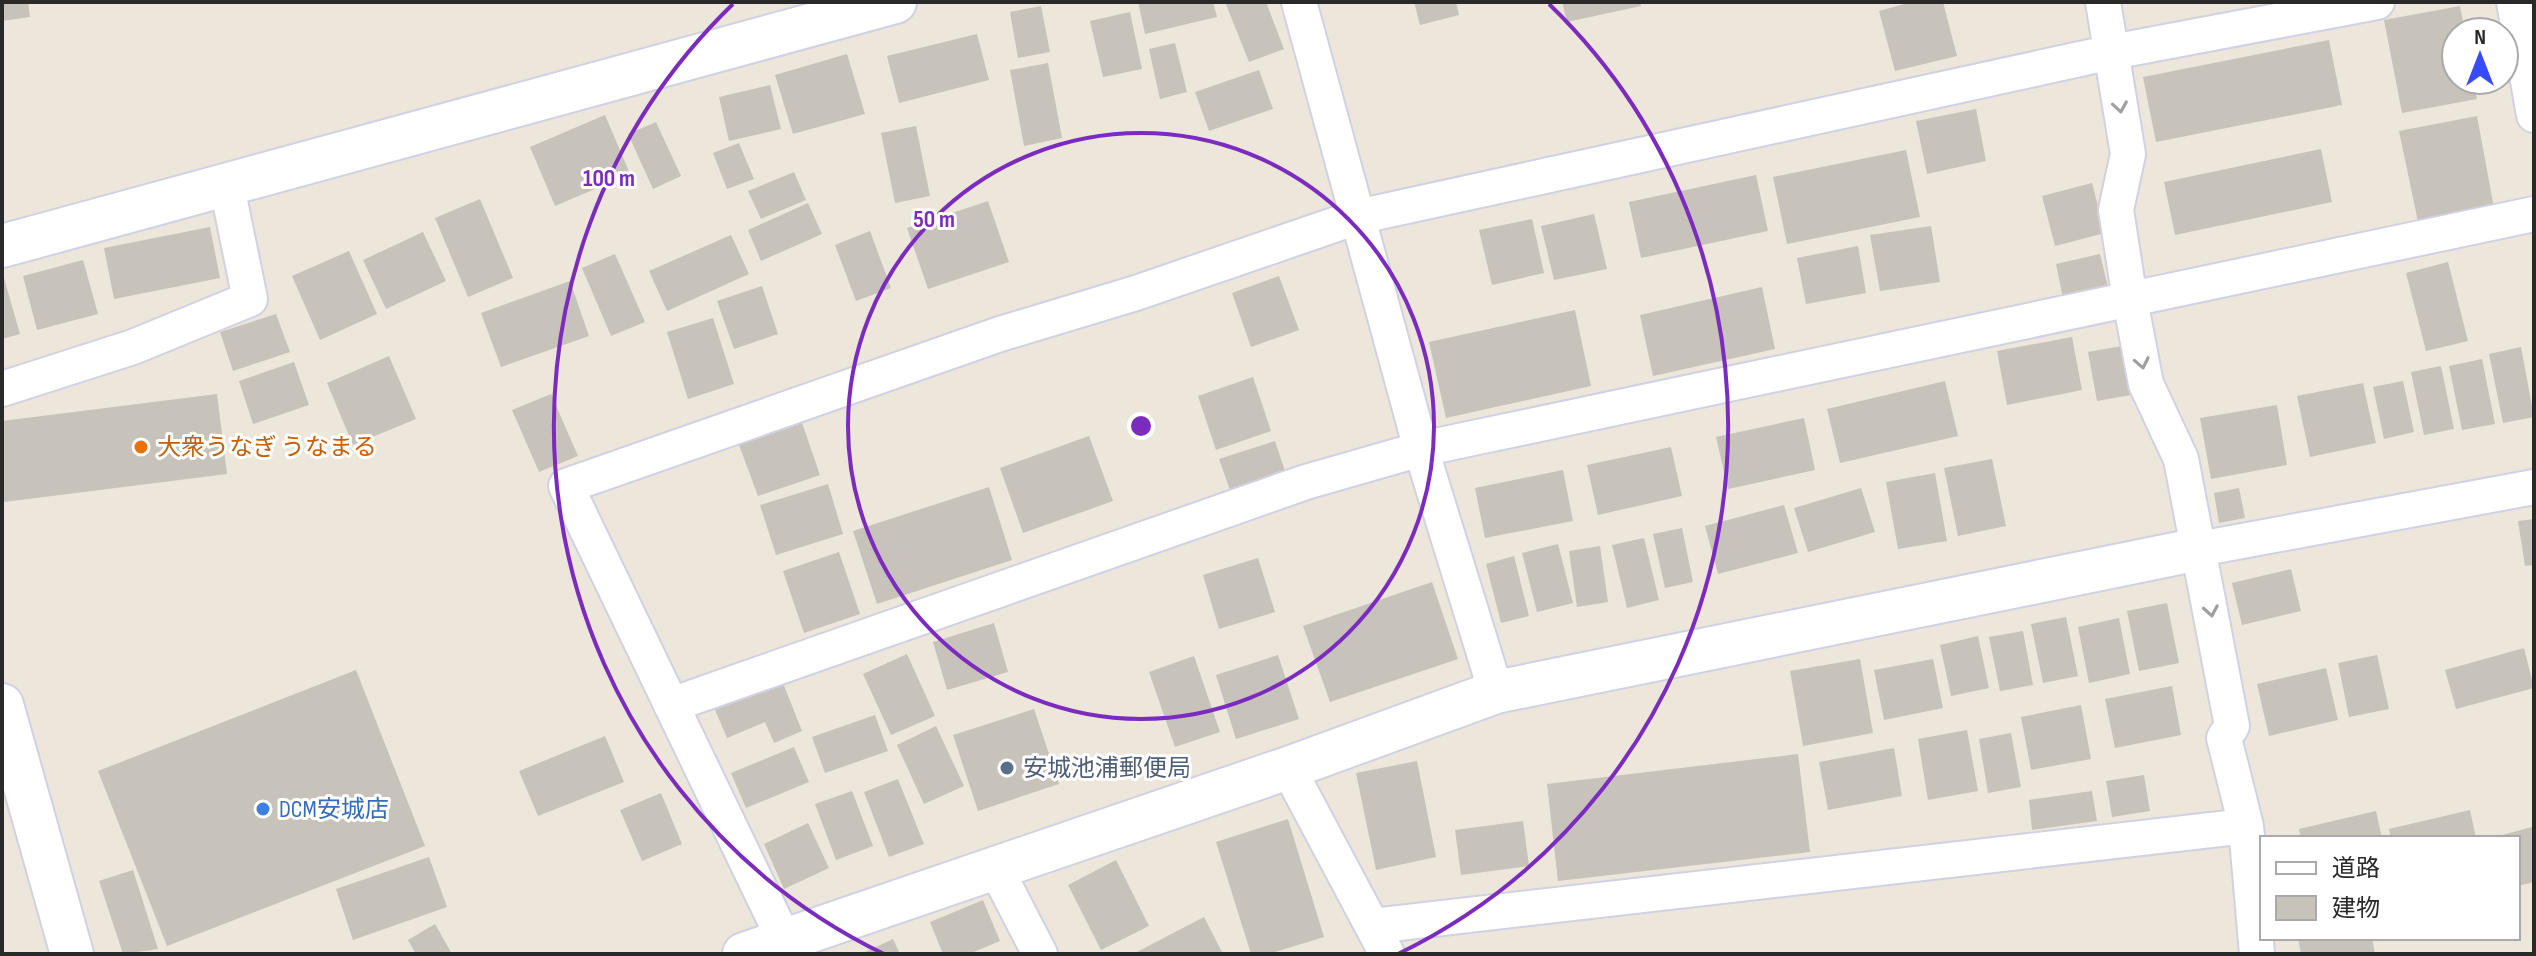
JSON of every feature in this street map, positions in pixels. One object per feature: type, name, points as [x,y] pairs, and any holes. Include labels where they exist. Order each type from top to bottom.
[{"type":"street","points":[[2,246],[226,182],[561,95],[895,2]]},
{"type":"street","points":[[1299,2],[1421,449],[1496,692]]},
{"type":"street","points":[[2103,2],[2128,154],[2116,210],[2130,300],[2146,384],[2181,459],[2199,549],[2232,726],[2224,738],[2246,826],[2257,954]]},
{"type":"street","points":[[787,947],[566,486],[1000,334],[1136,293],[1357,217],[2112,52],[2377,2]]},
{"type":"street","points":[[2514,2],[2534,115]]},
{"type":"street","points":[[2,389],[133,347],[250,299],[226,182]]},
{"type":"street","points":[[671,705],[1306,482],[1421,449],[2534,214]]},
{"type":"street","points":[[744,954],[787,947],[995,867],[1288,768],[1496,692],[2199,549],[2534,487]]},
{"type":"street","points":[[2,705],[7,748],[63,951]]},
{"type":"street","points":[[1288,768],[1380,940],[2246,826]]},
{"type":"street","points":[[995,867],[1040,954]]},
{"type":"building","points":[[2,2],[28,2],[30,17],[2,21]]},
{"type":"building","points":[[1138,2],[1213,2],[1217,17],[1145,34]]},
{"type":"building","points":[[1225,2],[1266,2],[1284,49],[1249,62]]},
{"type":"building","points":[[1414,2],[1456,2],[1459,15],[1420,25]]},
{"type":"building","points":[[1562,2],[1640,2],[1641,6],[1567,22]]},
{"type":"building","points":[[1912,2],[1943,2],[1957,56],[1895,71],[1879,11]]},
{"type":"building","points":[[1041,6],[1050,52],[1018,58],[1010,12]]},
{"type":"building","points":[[2460,6],[2462,16],[2440,16],[2440,96],[2477,96],[2477,99],[2402,113],[2384,20]]},
{"type":"building","points":[[1130,12],[1142,69],[1103,77],[1090,21]]},
{"type":"building","points":[[977,34],[989,80],[899,103],[887,56]]},
{"type":"building","points":[[2329,40],[2342,105],[2156,142],[2143,77]]},
{"type":"building","points":[[1175,43],[1187,92],[1160,99],[1149,49]]},
{"type":"building","points":[[847,54],[865,114],[793,134],[775,75]]},
{"type":"building","points":[[1048,63],[1062,138],[1024,146],[1010,70]]},
{"type":"building","points":[[1259,70],[1273,109],[1209,131],[1195,92]]},
{"type":"building","points":[[770,85],[781,129],[729,141],[719,97]]},
{"type":"building","points":[[1976,109],[1986,161],[1927,174],[1916,121]]},
{"type":"building","points":[[605,115],[630,174],[555,206],[530,147]]},
{"type":"building","points":[[2477,116],[2494,208],[2418,222],[2399,131]]},
{"type":"building","points":[[656,122],[681,176],[653,189],[628,134]]},
{"type":"building","points":[[916,126],[930,196],[895,203],[881,133]]},
{"type":"building","points":[[739,143],[754,179],[727,189],[713,153]]},
{"type":"building","points":[[2321,149],[2332,202],[2175,235],[2164,182]]},
{"type":"building","points":[[1906,150],[1920,217],[1787,244],[1773,177]]},
{"type":"building","points":[[794,172],[806,200],[761,219],[748,191]]},
{"type":"building","points":[[1756,175],[1768,231],[1641,258],[1629,202]]},
{"type":"building","points":[[2092,183],[2105,233],[2055,246],[2042,196]]},
{"type":"building","points":[[480,199],[513,278],[468,297],[435,218]]},
{"type":"building","points":[[988,201],[1009,262],[928,289],[907,228]]},
{"type":"building","points":[[808,203],[822,234],[761,261],[748,230]]},
{"type":"building","points":[[1594,214],[1607,269],[1554,280],[1541,226]]},
{"type":"building","points":[[1532,219],[1544,273],[1492,285],[1479,230]]},
{"type":"building","points":[[1931,226],[1940,282],[1880,291],[1870,235]]},
{"type":"building","points":[[210,227],[220,278],[114,299],[104,248]]},
{"type":"building","points":[[870,231],[891,288],[856,301],[835,245]]},
{"type":"building","points":[[423,232],[446,281],[386,309],[363,260]]},
{"type":"building","points":[[731,235],[749,274],[667,311],[649,271]]},
{"type":"building","points":[[1858,246],[1866,293],[1806,304],[1797,258]]},
{"type":"building","points":[[349,251],[377,314],[320,340],[292,276]]},
{"type":"building","points":[[615,254],[645,322],[611,336],[582,268]]},
{"type":"building","points":[[2100,254],[2108,287],[2063,298],[2056,264]]},
{"type":"building","points":[[83,260],[98,314],[37,330],[23,276]]},
{"type":"building","points":[[2448,262],[2468,341],[2426,351],[2406,273]]},
{"type":"building","points":[[2,271],[20,334],[2,339]]},
{"type":"building","points":[[1279,276],[1299,330],[1251,347],[1232,293]]},
{"type":"building","points":[[570,281],[589,336],[501,367],[481,313]]},
{"type":"building","points":[[762,286],[778,334],[734,349],[717,301]]},
{"type":"building","points":[[1762,287],[1775,349],[1653,376],[1640,315]]},
{"type":"building","points":[[1575,310],[1591,386],[1446,418],[1429,342]]},
{"type":"building","points":[[276,314],[290,352],[233,371],[220,332]]},
{"type":"building","points":[[713,318],[734,384],[688,399],[667,332]]},
{"type":"building","points":[[2072,337],[2082,390],[2007,405],[1997,351]]},
{"type":"building","points":[[2122,346],[2131,395],[2097,401],[2088,352]]},
{"type":"building","points":[[2521,347],[2534,417],[2503,423],[2489,354]]},
{"type":"building","points":[[389,356],[416,419],[353,445],[327,383]]},
{"type":"building","points":[[2482,359],[2495,424],[2462,430],[2449,366]]},
{"type":"building","points":[[294,362],[309,405],[253,424],[239,381]]},
{"type":"building","points":[[2441,366],[2454,429],[2424,435],[2411,372]]},
{"type":"building","points":[[1253,377],[1271,431],[1216,450],[1198,396]]},
{"type":"building","points":[[1945,381],[1958,436],[1840,463],[1827,409]]},
{"type":"building","points":[[2403,381],[2414,432],[2384,439],[2373,387]]},
{"type":"building","points":[[2363,383],[2376,443],[2310,457],[2297,396]]},
{"type":"building","points":[[217,394],[227,474],[4,502],[2,421]]},
{"type":"building","points":[[551,394],[578,456],[539,472],[512,410]]},
{"type":"building","points":[[2277,405],[2287,465],[2211,479],[2200,418]]},
{"type":"building","points":[[1804,418],[1815,470],[1728,489],[1716,437]]},
{"type":"building","points":[[802,423],[820,475],[758,496],[739,445]]},
{"type":"building","points":[[1089,436],[1113,501],[1023,533],[1000,468]]},
{"type":"building","points":[[1275,441],[1286,474],[1231,493],[1219,459]]},
{"type":"building","points":[[1671,447],[1682,496],[1598,515],[1587,465]]},
{"type":"building","points":[[1992,459],[2006,526],[1958,536],[1944,468]]},
{"type":"building","points":[[1563,470],[1573,521],[1485,538],[1475,488]]},
{"type":"building","points":[[1935,473],[1947,541],[1898,549],[1886,482]]},
{"type":"building","points":[[828,484],[843,534],[776,555],[760,505]]},
{"type":"building","points":[[989,487],[1012,560],[877,604],[853,531]]},
{"type":"building","points":[[1861,488],[1875,532],[1808,552],[1794,508]]},
{"type":"building","points":[[2239,488],[2245,518],[2219,523],[2214,493]]},
{"type":"building","points":[[1784,505],[1798,553],[1718,574],[1705,526]]},
{"type":"building","points":[[2534,519],[2534,565],[2525,566],[2518,521]]},
{"type":"building","points":[[1682,528],[1693,582],[1665,588],[1653,534]]},
{"type":"building","points":[[1644,538],[1659,600],[1627,608],[1612,545]]},
{"type":"building","points":[[1558,544],[1573,603],[1537,612],[1522,553]]},
{"type":"building","points":[[1600,546],[1608,602],[1577,607],[1569,551]]},
{"type":"building","points":[[839,552],[860,614],[804,633],[783,571]]},
{"type":"building","points":[[1514,556],[1529,616],[1501,623],[1486,564]]},
{"type":"building","points":[[1258,558],[1275,612],[1219,629],[1203,575]]},
{"type":"building","points":[[2291,569],[2301,611],[2242,625],[2232,583]]},
{"type":"building","points":[[1432,582],[1458,659],[1330,702],[1303,626]]},
{"type":"building","points":[[2167,603],[2179,663],[2139,671],[2127,611]]},
{"type":"building","points":[[2066,617],[2078,676],[2043,683],[2031,624]]},
{"type":"building","points":[[2119,618],[2130,674],[2089,683],[2078,627]]},
{"type":"building","points":[[994,623],[1008,672],[947,690],[933,642]]},
{"type":"building","points":[[2023,631],[2033,685],[2000,691],[1989,637]]},
{"type":"building","points":[[1978,636],[1989,688],[1951,696],[1940,645]]},
{"type":"building","points":[[2524,648],[2534,688],[2456,709],[2445,670]]},
{"type":"building","points":[[907,654],[935,716],[891,735],[863,674]]},
{"type":"building","points":[[1278,655],[1299,719],[1236,739],[1216,675]]},
{"type":"building","points":[[2377,655],[2389,709],[2349,717],[2338,663]]},
{"type":"building","points":[[1194,656],[1220,732],[1175,747],[1149,672]]},
{"type":"building","points":[[1860,659],[1873,733],[1803,746],[1790,671]]},
{"type":"building","points":[[1933,659],[1943,708],[1884,720],[1874,670]]},
{"type":"building","points":[[2326,668],[2338,720],[2269,736],[2257,684]]},
{"type":"building","points":[[356,670],[425,846],[167,946],[98,771]]},
{"type":"building","points":[[781,678],[802,731],[774,743],[765,722],[727,738],[713,705]]},
{"type":"building","points":[[2172,686],[2181,735],[2115,748],[2105,699]]},
{"type":"building","points":[[2081,705],[2091,759],[2031,770],[2021,717]]},
{"type":"building","points":[[1034,709],[1059,784],[978,811],[953,735]]},
{"type":"building","points":[[875,715],[888,751],[825,773],[812,737]]},
{"type":"building","points":[[936,726],[964,786],[924,804],[897,745]]},
{"type":"building","points":[[1967,730],[1978,791],[1928,800],[1918,739]]},
{"type":"building","points":[[2011,733],[2021,787],[1988,793],[1979,739]]},
{"type":"building","points":[[605,736],[624,782],[538,816],[519,771]]},
{"type":"building","points":[[794,747],[809,782],[746,808],[731,773]]},
{"type":"building","points":[[1894,748],[1902,796],[1828,810],[1819,762]]},
{"type":"building","points":[[1798,754],[1810,852],[1558,881],[1547,784]]},
{"type":"building","points":[[1417,761],[1436,857],[1376,870],[1356,773]]},
{"type":"building","points":[[2144,775],[2150,811],[2112,817],[2106,781]]},
{"type":"building","points":[[898,779],[924,844],[889,857],[864,792]]},
{"type":"building","points":[[852,791],[873,846],[836,860],[815,804]]},
{"type":"building","points":[[2092,791],[2097,821],[2032,830],[2029,800]]},
{"type":"building","points":[[661,793],[682,844],[642,861],[620,810]]},
{"type":"building","points":[[2470,810],[2476,836],[2391,836],[2389,829]]},
{"type":"building","points":[[2376,811],[2382,836],[2301,836],[2299,829]]},
{"type":"building","points":[[1288,819],[1324,937],[1268,954],[1251,954],[1216,842]]},
{"type":"building","points":[[1523,821],[1529,866],[1461,875],[1455,830]]},
{"type":"building","points":[[808,823],[829,868],[784,889],[764,844]]},
{"type":"building","points":[[2532,827],[2534,882],[2520,886],[2520,836],[2499,836]]},
{"type":"building","points":[[429,857],[447,907],[353,940],[336,889]]},
{"type":"building","points":[[1116,860],[1149,926],[1101,950],[1068,885]]},
{"type":"building","points":[[133,870],[158,949],[123,954],[99,881]]},
{"type":"building","points":[[983,900],[1000,941],[969,954],[943,954],[930,922]]},
{"type":"building","points":[[1204,917],[1223,954],[1133,954]]},
{"type":"building","points":[[435,924],[452,954],[416,954],[408,940]]},
{"type":"building","points":[[893,939],[900,954],[861,954]]},
{"type":"building","points":[[2298,940],[2372,940],[2375,954],[2301,954]]},
{"type":"place","name":"大衆うなぎ うなまる","points":[[141,447]]},
{"type":"place","name":"安城池浦郵便局","points":[[1007,768]]},
{"type":"place","name":"DCM安城店","points":[[263,809]]}]
